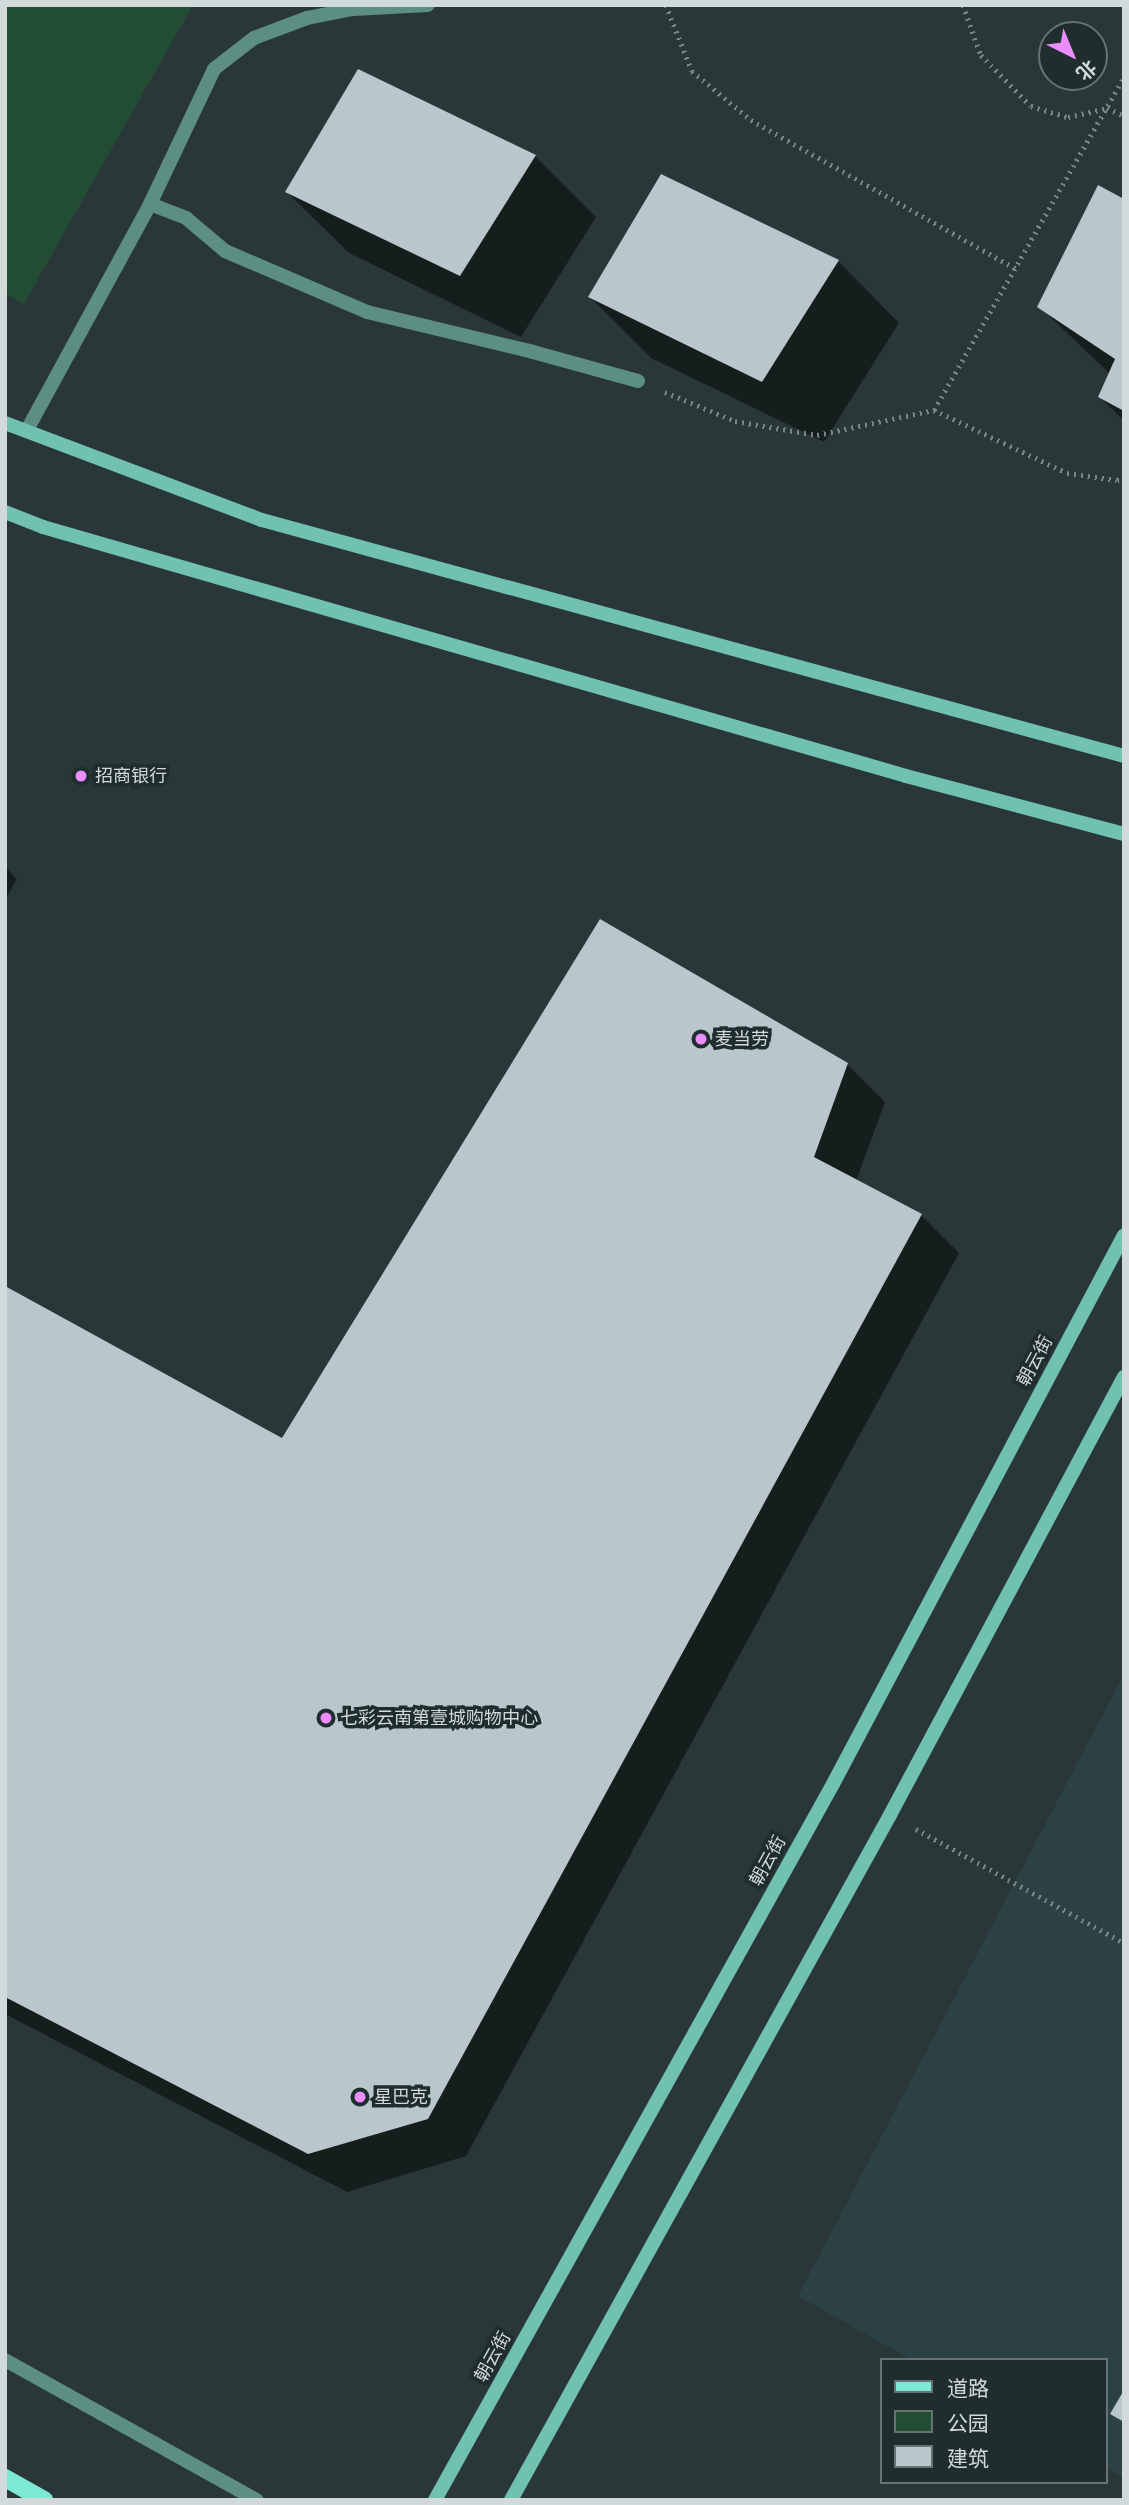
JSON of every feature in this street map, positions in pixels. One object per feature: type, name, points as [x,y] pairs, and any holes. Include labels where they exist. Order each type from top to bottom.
[{"type":"main road","points":[[5,423],[262,520],[1124,756]]},
{"type":"main road","points":[[5,512],[43,527],[826,753],[1124,834]]},
{"type":"main road","name":"朝云街","points":[[435,2500],[833,1784],[1124,1235]]},
{"type":"main road","points":[[511,2500],[890,1815],[1124,1376]]},
{"type":"main road","points":[[5,2478],[44,2500]]},
{"type":"street","points":[[27,430],[150,204],[214,69],[254,38],[307,18],[353,9],[428,5]]},
{"type":"street","points":[[150,204],[186,218],[225,251],[367,312],[533,352],[638,381]]},
{"type":"street","points":[[5,2360],[257,2500]]},
{"type":"path","points":[[666,5],[692,71],[751,120],[1016,269]]},
{"type":"path","points":[[963,5],[981,55],[1031,106],[1068,117],[1107,108],[1124,116]]},
{"type":"path","points":[[934,410],[1124,77]]},
{"type":"path","points":[[638,381],[735,421],[817,435],[934,410],[1067,473],[1117,480],[1124,478]]},
{"type":"path","points":[[890,1815],[1124,1943]]},
{"type":"shaded area","points":[[1124,1674],[1124,2478],[1108,2469],[1108,2358],[908,2358],[798,2296]]},
{"type":"green space","points":[[5,5],[193,5],[24,304],[5,294]]},
{"type":"building","points":[[358,69],[536,155],[460,276],[285,192]]},
{"type":"building","points":[[661,174],[839,260],[762,382],[588,297]]},
{"type":"building","points":[[1098,185],[1124,199],[1124,411],[1098,397],[1115,359],[1037,307]]},
{"type":"building","name":"七彩云南第壹城购物中心","points":[[600,919],[848,1063],[814,1157],[922,1214],[428,2119],[308,2154],[5,1997],[5,1286],[282,1438]]},
{"type":"building","points":[[1124,2390],[1124,2422],[1110,2414]]},
{"type":"place","name":"招商银行","points":[[81,776]]},
{"type":"place","name":"麦当劳","points":[[701,1039]]},
{"type":"place","name":"七彩云南第壹城购物中心","points":[[326,1718]]},
{"type":"place","name":"星巴克","points":[[360,2097]]}]
